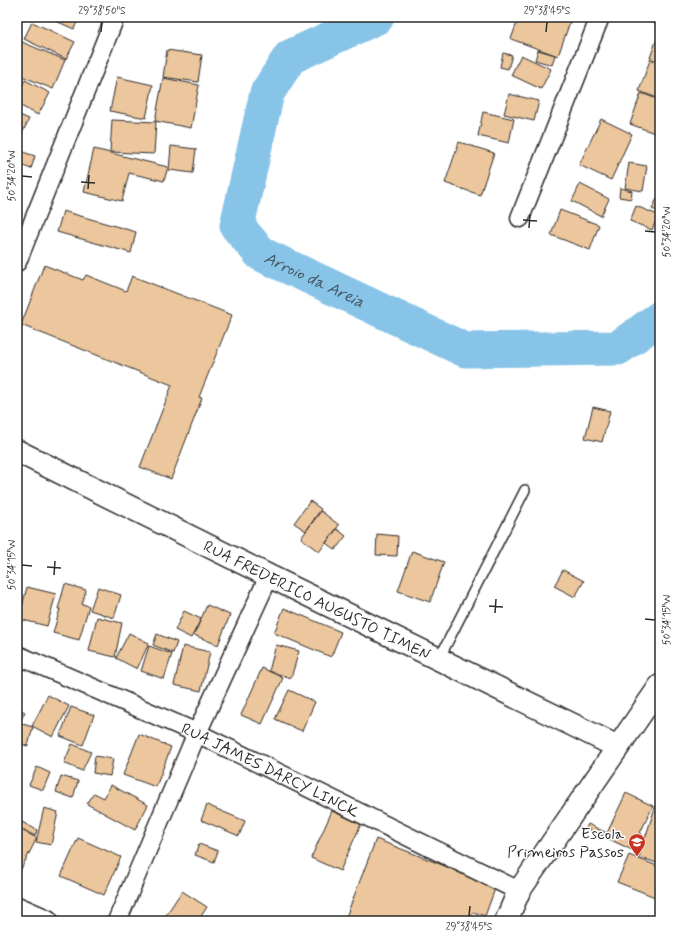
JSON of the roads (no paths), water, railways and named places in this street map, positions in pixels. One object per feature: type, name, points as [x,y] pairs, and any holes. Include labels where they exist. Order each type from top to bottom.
[{"type":"street","points":[[17,262],[115,17]]},
{"type":"street","points":[[520,218],[600,17]]},
{"type":"street","name":"RUA FREDERICO AUGUSTO TIMEN","points":[[17,451],[618,747]]},
{"type":"street","points":[[117,921],[197,733],[269,576]]},
{"type":"street","name":"RUA JAMES DARCY LINCK","points":[[17,655],[197,733],[519,891]]},
{"type":"street","points":[[506,921],[519,891],[660,686]]},
{"type":"street","points":[[17,908],[47,921]]},
{"type":"lane","points":[[438,659],[525,490]]},
{"type":"waterway","name":"Arroio da Areia","points":[[377,17],[290,57],[267,93],[237,226],[261,254],[465,350],[618,348],[660,318]]},
{"type":"place","name":"Escola Primeiros Passos","points":[[637,857]]}]
